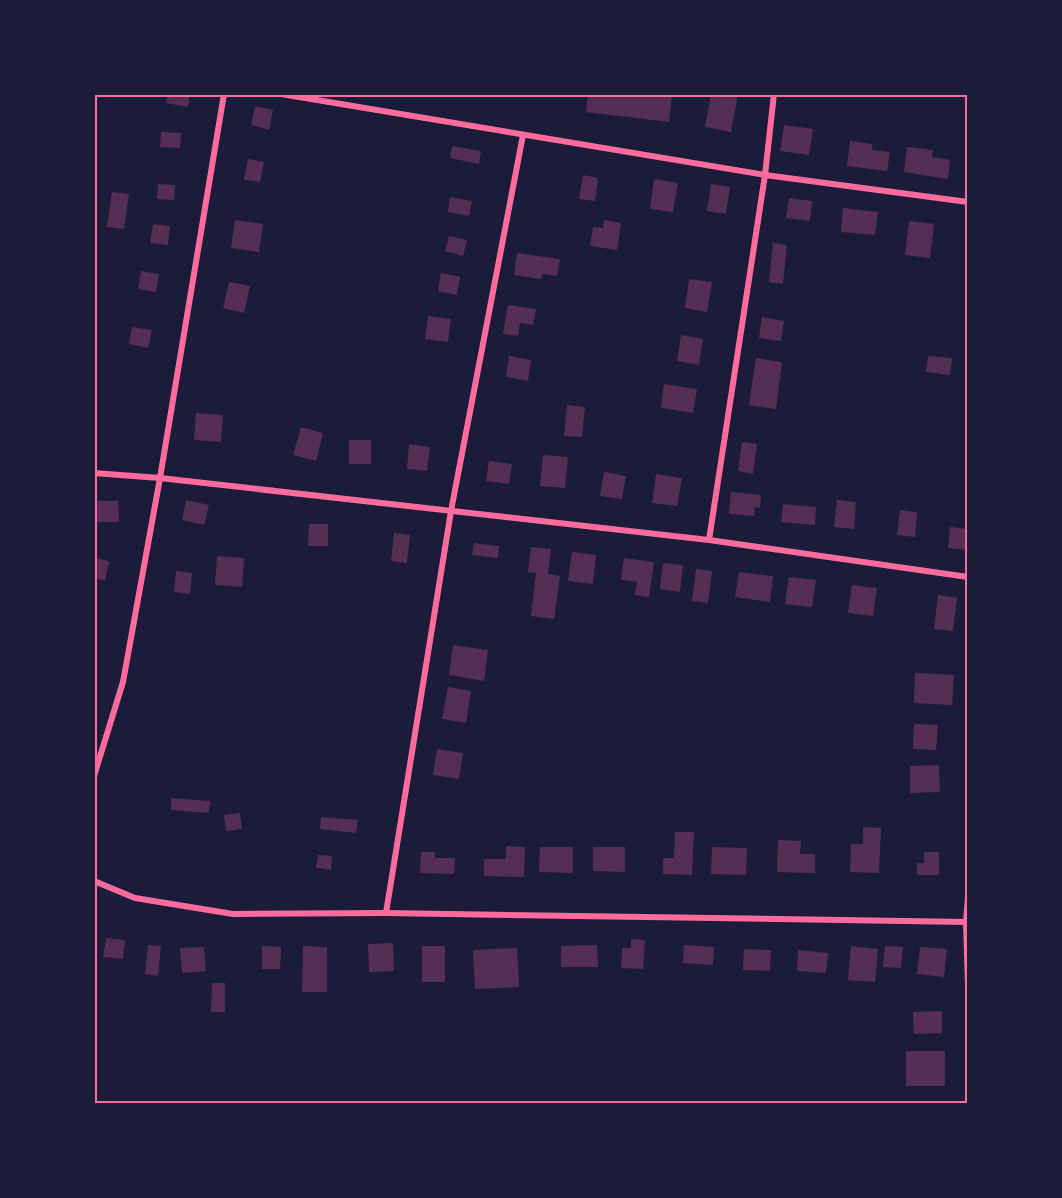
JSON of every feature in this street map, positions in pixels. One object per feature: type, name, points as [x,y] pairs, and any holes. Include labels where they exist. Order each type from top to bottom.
[{"type":"street","points":[[94,776],[123,681],[160,478],[224,94]]},
{"type":"street","points":[[281,94],[765,175],[968,202]]},
{"type":"street","points":[[709,540],[765,175],[774,94]]},
{"type":"street","points":[[386,912],[451,511],[523,135]]},
{"type":"street","points":[[94,472],[709,540],[968,577]]},
{"type":"street","points":[[94,881],[135,898],[233,914],[386,912],[967,922]]},
{"type":"street","points":[[968,897],[968,985]]},
{"type":"building","points":[[168,94],[190,94],[188,107],[166,103]]},
{"type":"building","points":[[588,94],[672,96],[669,122],[586,112]]},
{"type":"building","points":[[711,94],[738,94],[731,132],[705,127]]},
{"type":"building","points":[[255,106],[273,110],[269,130],[251,125]]},
{"type":"building","points":[[784,125],[813,129],[809,155],[780,151]]},
{"type":"building","points":[[161,132],[181,133],[180,148],[160,147]]},
{"type":"building","points":[[850,141],[872,144],[872,150],[890,152],[887,171],[847,166]]},
{"type":"building","points":[[452,146],[481,151],[479,164],[450,158]]},
{"type":"building","points":[[907,147],[933,150],[932,157],[950,160],[948,179],[904,172]]},
{"type":"building","points":[[248,159],[264,162],[260,182],[244,180]]},
{"type":"building","points":[[583,175],[598,178],[595,201],[579,199]]},
{"type":"building","points":[[654,179],[678,183],[673,212],[650,209]]},
{"type":"building","points":[[158,184],[175,185],[174,200],[157,199]]},
{"type":"building","points":[[711,184],[730,187],[726,214],[707,211]]},
{"type":"building","points":[[112,192],[129,194],[124,229],[107,227]]},
{"type":"building","points":[[450,197],[472,201],[469,216],[448,212]]},
{"type":"building","points":[[789,198],[812,201],[810,221],[786,218]]},
{"type":"building","points":[[843,208],[878,212],[875,235],[841,232]]},
{"type":"building","points":[[235,220],[263,224],[259,252],[231,248]]},
{"type":"building","points":[[604,220],[621,223],[617,250],[590,246],[593,227],[603,228]]},
{"type":"building","points":[[909,221],[934,224],[930,258],[905,255]]},
{"type":"building","points":[[153,224],[170,226],[168,245],[150,243]]},
{"type":"building","points":[[449,236],[467,240],[463,256],[445,251]]},
{"type":"building","points":[[773,243],[787,245],[783,284],[769,282]]},
{"type":"building","points":[[517,253],[560,259],[557,276],[542,274],[541,279],[514,275]]},
{"type":"building","points":[[141,271],[159,274],[156,292],[138,289]]},
{"type":"building","points":[[441,273],[460,277],[457,295],[438,291]]},
{"type":"building","points":[[689,279],[712,282],[707,312],[685,308]]},
{"type":"building","points":[[229,282],[250,286],[244,313],[223,308]]},
{"type":"building","points":[[508,305],[536,309],[533,325],[520,323],[518,336],[503,334]]},
{"type":"building","points":[[428,316],[451,319],[448,342],[425,339]]},
{"type":"building","points":[[762,317],[784,321],[781,341],[759,338]]},
{"type":"building","points":[[132,327],[152,330],[148,348],[129,344]]},
{"type":"building","points":[[681,335],[703,339],[699,365],[677,361]]},
{"type":"building","points":[[509,356],[531,360],[528,381],[506,377]]},
{"type":"building","points":[[928,356],[952,358],[950,375],[926,372]]},
{"type":"building","points":[[756,358],[782,362],[776,409],[749,405]]},
{"type":"building","points":[[664,384],[697,389],[693,413],[661,408]]},
{"type":"building","points":[[567,405],[585,407],[582,437],[564,436]]},
{"type":"building","points":[[196,413],[223,415],[221,442],[194,440]]},
{"type":"building","points":[[301,427],[323,433],[316,461],[293,455]]},
{"type":"building","points":[[349,440],[371,440],[371,464],[349,464]]},
{"type":"building","points":[[742,442],[757,444],[753,474],[738,471]]},
{"type":"building","points":[[409,444],[430,447],[427,471],[407,469]]},
{"type":"building","points":[[543,455],[568,457],[565,488],[540,486]]},
{"type":"building","points":[[489,461],[512,464],[509,484],[486,481]]},
{"type":"building","points":[[604,472],[626,476],[622,499],[600,496]]},
{"type":"building","points":[[656,474],[682,478],[677,506],[652,503]]},
{"type":"building","points":[[731,492],[761,495],[760,508],[755,507],[754,516],[729,514]]},
{"type":"building","points":[[186,500],[209,505],[204,525],[182,520]]},
{"type":"building","points":[[837,500],[856,502],[854,529],[834,527]]},
{"type":"building","points":[[97,501],[118,501],[119,522],[97,522]]},
{"type":"building","points":[[783,504],[816,507],[815,525],[781,522]]},
{"type":"building","points":[[900,510],[917,512],[915,537],[897,535]]},
{"type":"building","points":[[309,524],[328,524],[328,546],[308,546]]},
{"type":"building","points":[[950,527],[968,529],[968,550],[948,548]]},
{"type":"building","points":[[394,533],[410,535],[407,563],[391,561]]},
{"type":"building","points":[[474,543],[499,546],[498,558],[472,555]]},
{"type":"building","points":[[531,547],[551,549],[548,574],[560,576],[554,619],[531,616],[536,573],[528,572]]},
{"type":"building","points":[[572,552],[596,555],[593,584],[568,581]]},
{"type":"building","points":[[217,556],[244,558],[242,587],[215,585]]},
{"type":"building","points":[[94,558],[109,561],[105,581],[94,578]]},
{"type":"building","points":[[624,558],[654,562],[649,597],[635,595],[637,582],[621,580]]},
{"type":"building","points":[[663,563],[683,565],[680,592],[660,589]]},
{"type":"building","points":[[696,569],[712,571],[708,603],[692,601]]},
{"type":"building","points":[[176,571],[192,573],[190,594],[174,592]]},
{"type":"building","points":[[739,572],[773,576],[770,602],[735,597]]},
{"type":"building","points":[[789,577],[816,580],[812,607],[785,604]]},
{"type":"building","points":[[852,585],[877,588],[873,616],[848,613]]},
{"type":"building","points":[[938,595],[957,598],[953,631],[934,629]]},
{"type":"building","points":[[453,645],[488,650],[484,681],[449,675]]},
{"type":"building","points":[[915,673],[954,675],[952,705],[914,703]]},
{"type":"building","points":[[448,687],[471,691],[466,723],[442,719]]},
{"type":"building","points":[[914,724],[938,725],[936,750],[913,749]]},
{"type":"building","points":[[437,749],[463,753],[459,779],[433,775]]},
{"type":"building","points":[[939,765],[940,792],[910,793],[910,766]]},
{"type":"building","points":[[171,798],[210,801],[209,813],[171,810]]},
{"type":"building","points":[[240,813],[242,829],[226,831],[224,815]]},
{"type":"building","points":[[321,817],[358,820],[356,833],[320,829]]},
{"type":"building","points":[[863,827],[881,828],[879,873],[850,872],[851,844],[863,844]]},
{"type":"building","points":[[675,832],[694,832],[692,875],[663,874],[663,858],[674,858]]},
{"type":"building","points":[[778,840],[801,841],[800,854],[815,854],[815,873],[777,872]]},
{"type":"building","points":[[506,846],[525,847],[524,877],[484,876],[484,859],[506,859]]},
{"type":"building","points":[[540,847],[573,847],[573,873],[539,872]]},
{"type":"building","points":[[593,847],[625,847],[625,872],[593,871]]},
{"type":"building","points":[[712,847],[747,848],[746,875],[711,874]]},
{"type":"building","points":[[421,852],[435,852],[435,858],[455,858],[454,874],[420,873]]},
{"type":"building","points":[[924,852],[939,852],[939,875],[917,875],[917,863],[924,863]]},
{"type":"building","points":[[318,855],[332,856],[331,870],[316,868]]},
{"type":"building","points":[[106,938],[125,940],[123,959],[103,957]]},
{"type":"building","points":[[631,939],[645,940],[643,969],[621,968],[622,948],[631,948]]},
{"type":"building","points":[[393,943],[394,971],[369,972],[368,944]]},
{"type":"building","points":[[148,945],[161,946],[158,976],[145,974]]},
{"type":"building","points":[[597,945],[598,967],[561,967],[561,946]]},
{"type":"building","points":[[684,945],[714,947],[713,965],[683,963]]},
{"type":"building","points":[[262,946],[281,947],[280,969],[262,969]]},
{"type":"building","points":[[303,946],[327,947],[327,992],[302,992]]},
{"type":"building","points":[[422,946],[445,946],[445,982],[422,982]]},
{"type":"building","points":[[851,946],[878,949],[875,982],[848,980]]},
{"type":"building","points":[[885,946],[903,947],[901,968],[883,967]]},
{"type":"building","points":[[204,947],[206,971],[182,973],[180,948]]},
{"type":"building","points":[[920,947],[947,949],[944,977],[917,974]]},
{"type":"building","points":[[517,948],[519,987],[475,989],[473,950]]},
{"type":"building","points":[[744,949],[771,950],[770,971],[743,970]]},
{"type":"building","points":[[798,950],[828,953],[826,973],[797,971]]},
{"type":"building","points":[[212,983],[225,983],[225,1012],[211,1012]]},
{"type":"building","points":[[942,1011],[942,1033],[914,1034],[913,1012]]},
{"type":"building","points":[[906,1051],[945,1051],[945,1086],[906,1086]]}]
